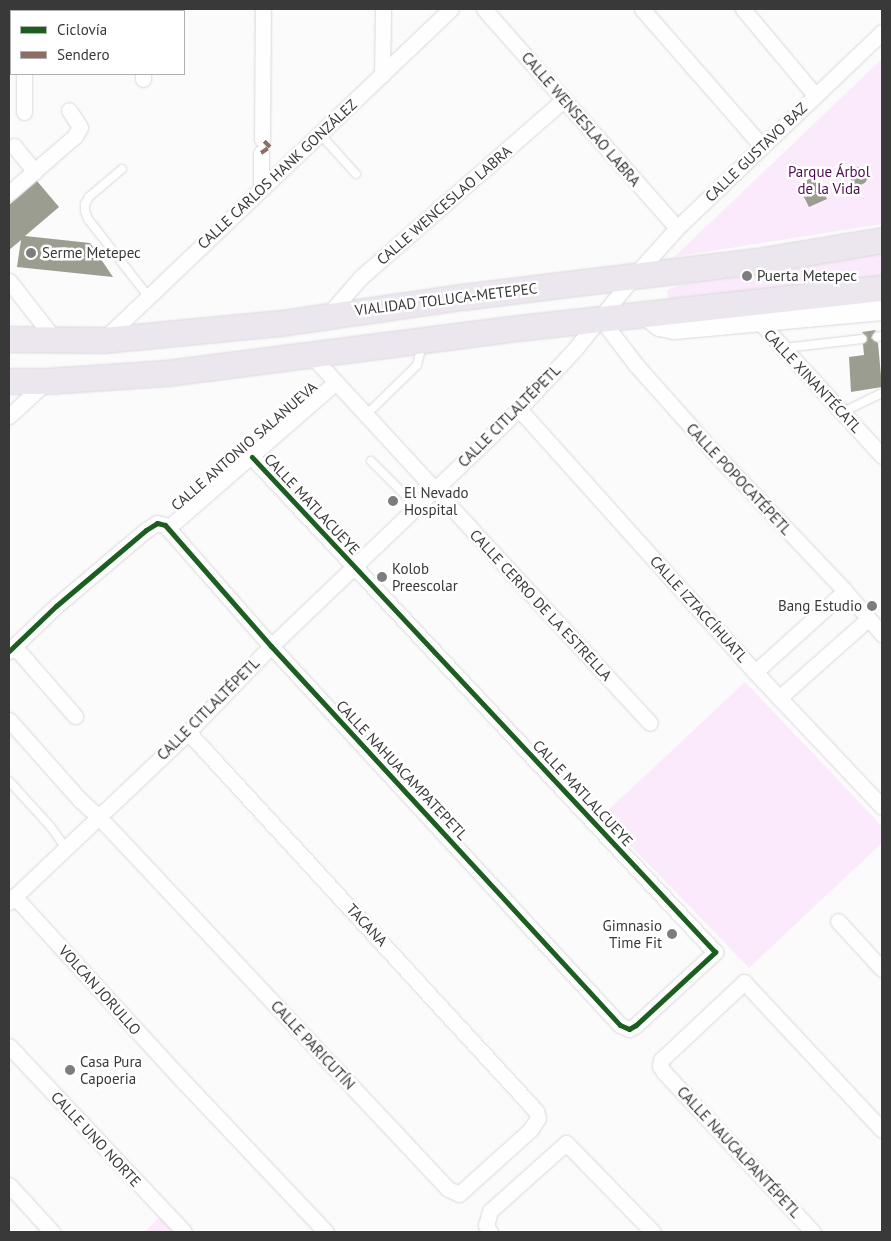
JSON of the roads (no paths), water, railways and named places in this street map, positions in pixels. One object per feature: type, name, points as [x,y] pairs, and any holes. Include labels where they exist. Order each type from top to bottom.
[{"type":"highway","name":"VIALIDAD TOLUCA-METEPEC","points":[[9,340],[103,340],[281,323],[328,315],[756,261],[882,240]]},
{"type":"highway","points":[[9,381],[47,381],[167,373],[645,314],[758,311],[882,288]]},
{"type":"main road","points":[[758,311],[882,309]]},
{"type":"street","points":[[261,188],[263,9]]},
{"type":"street","points":[[382,75],[383,9]]},
{"type":"street","name":"CALLE CARLOS HANK GONZÁLEZ","points":[[103,340],[451,9]]},
{"type":"street","name":"CALLE WENSESLAO LABRA","points":[[484,9],[677,228]]},
{"type":"street","points":[[642,9],[762,146]]},
{"type":"street","points":[[743,9],[815,95]]},
{"type":"street","name":"CALLE GUSTAVO BAZ","points":[[634,276],[677,228],[882,32]]},
{"type":"street","points":[[24,75],[24,112]]},
{"type":"street","name":"CALLE WENCESLAO LABRA","points":[[328,315],[360,278],[563,100]]},
{"type":"street","points":[[9,193],[61,150],[79,131],[78,122],[69,110]]},
{"type":"street","points":[[14,146],[35,172]]},
{"type":"street","name":"CALLE CITLALTÉPETL","points":[[12,899],[188,732],[271,646],[519,409],[601,319],[634,276]]},
{"type":"street","points":[[9,281],[56,341]]},
{"type":"street","name":"CALLE XINANTÉCATL","points":[[758,311],[784,348],[882,456]]},
{"type":"street","name":"CALLE POPOCATÉPETL","points":[[601,319],[636,365],[709,447],[845,591],[882,634]]},
{"type":"street","name":"CALLE CERRO DE LA ESTRELLA","points":[[311,355],[650,723]]},
{"type":"street","points":[[9,416],[47,381]]},
{"type":"street","name":"CALLE ANTONIO SALANUEVA","points":[[11,649],[56,606],[146,530],[164,525],[252,457],[335,383]]},
{"type":"street","name":"CALLE IZTACCÍHUATL","points":[[519,409],[755,672],[882,807]]},
{"type":"street","name":"CALLE MATLACUEYE","points":[[252,457],[353,567]]},
{"type":"street","name":"CALLE NAHUACAMPATEPETL","points":[[164,525],[271,646],[620,1025],[629,1029]]},
{"type":"street","name":"CALLE MATLALCUEYE","points":[[353,567],[715,952],[636,1025],[629,1029]]},
{"type":"street","points":[[755,672],[845,591]]},
{"type":"street","points":[[779,698],[868,619]]},
{"type":"street","points":[[11,649],[75,716]]},
{"type":"street","name":"CALLE PARICUTÍN","points":[[9,720],[80,800],[98,816],[451,1192],[460,1194],[463,1192],[536,1123]]},
{"type":"street","name":"TACANA","points":[[188,732],[524,1096],[536,1111],[538,1118],[536,1123]]},
{"type":"street","name":"VOLCAN JORULLO","points":[[12,899],[326,1232]]},
{"type":"street","points":[[838,921],[882,968]]},
{"type":"street","name":"CALLE NAUCALPANTÉPETL","points":[[813,1232],[664,1072],[660,1066],[661,1060],[744,982],[882,1130]]},
{"type":"street","name":"CALLE UNO NORTE","points":[[9,1046],[184,1232]]},
{"type":"street","points":[[489,1231],[487,1218],[490,1211],[564,1143],[571,1146],[653,1232]]},
{"type":"street","points":[[9,1185],[52,1232]]},
{"type":"lane","points":[[320,134],[356,174]]},
{"type":"lane","points":[[122,169],[89,197],[85,204],[85,211],[88,219],[148,296]]},
{"type":"lane","points":[[784,348],[862,339]]},
{"type":"lane","points":[[366,415],[417,365],[423,340]]},
{"type":"lane","points":[[843,412],[882,394]]},
{"type":"lane","points":[[370,461],[417,507]]},
{"type":"lane","points":[[9,780],[50,826],[65,847]]},
{"type":"place","name":"Serme Metepec","points":[[31,253]]},
{"type":"place","name":"Puerta Metepec","points":[[747,276]]},
{"type":"place","name":"El Nevado Hospital","points":[[393,501]]},
{"type":"place","name":"Kolob Preescolar","points":[[382,577]]},
{"type":"place","name":"Bang Estudio","points":[[872,606]]},
{"type":"place","name":"Gimnasio Time Fit","points":[[672,934]]},
{"type":"place","name":"Casa Pura Capoeria","points":[[70,1070]]},
{"type":"park label","name":"Parque Árbol de la Vida","points":[[829,180]]}]
